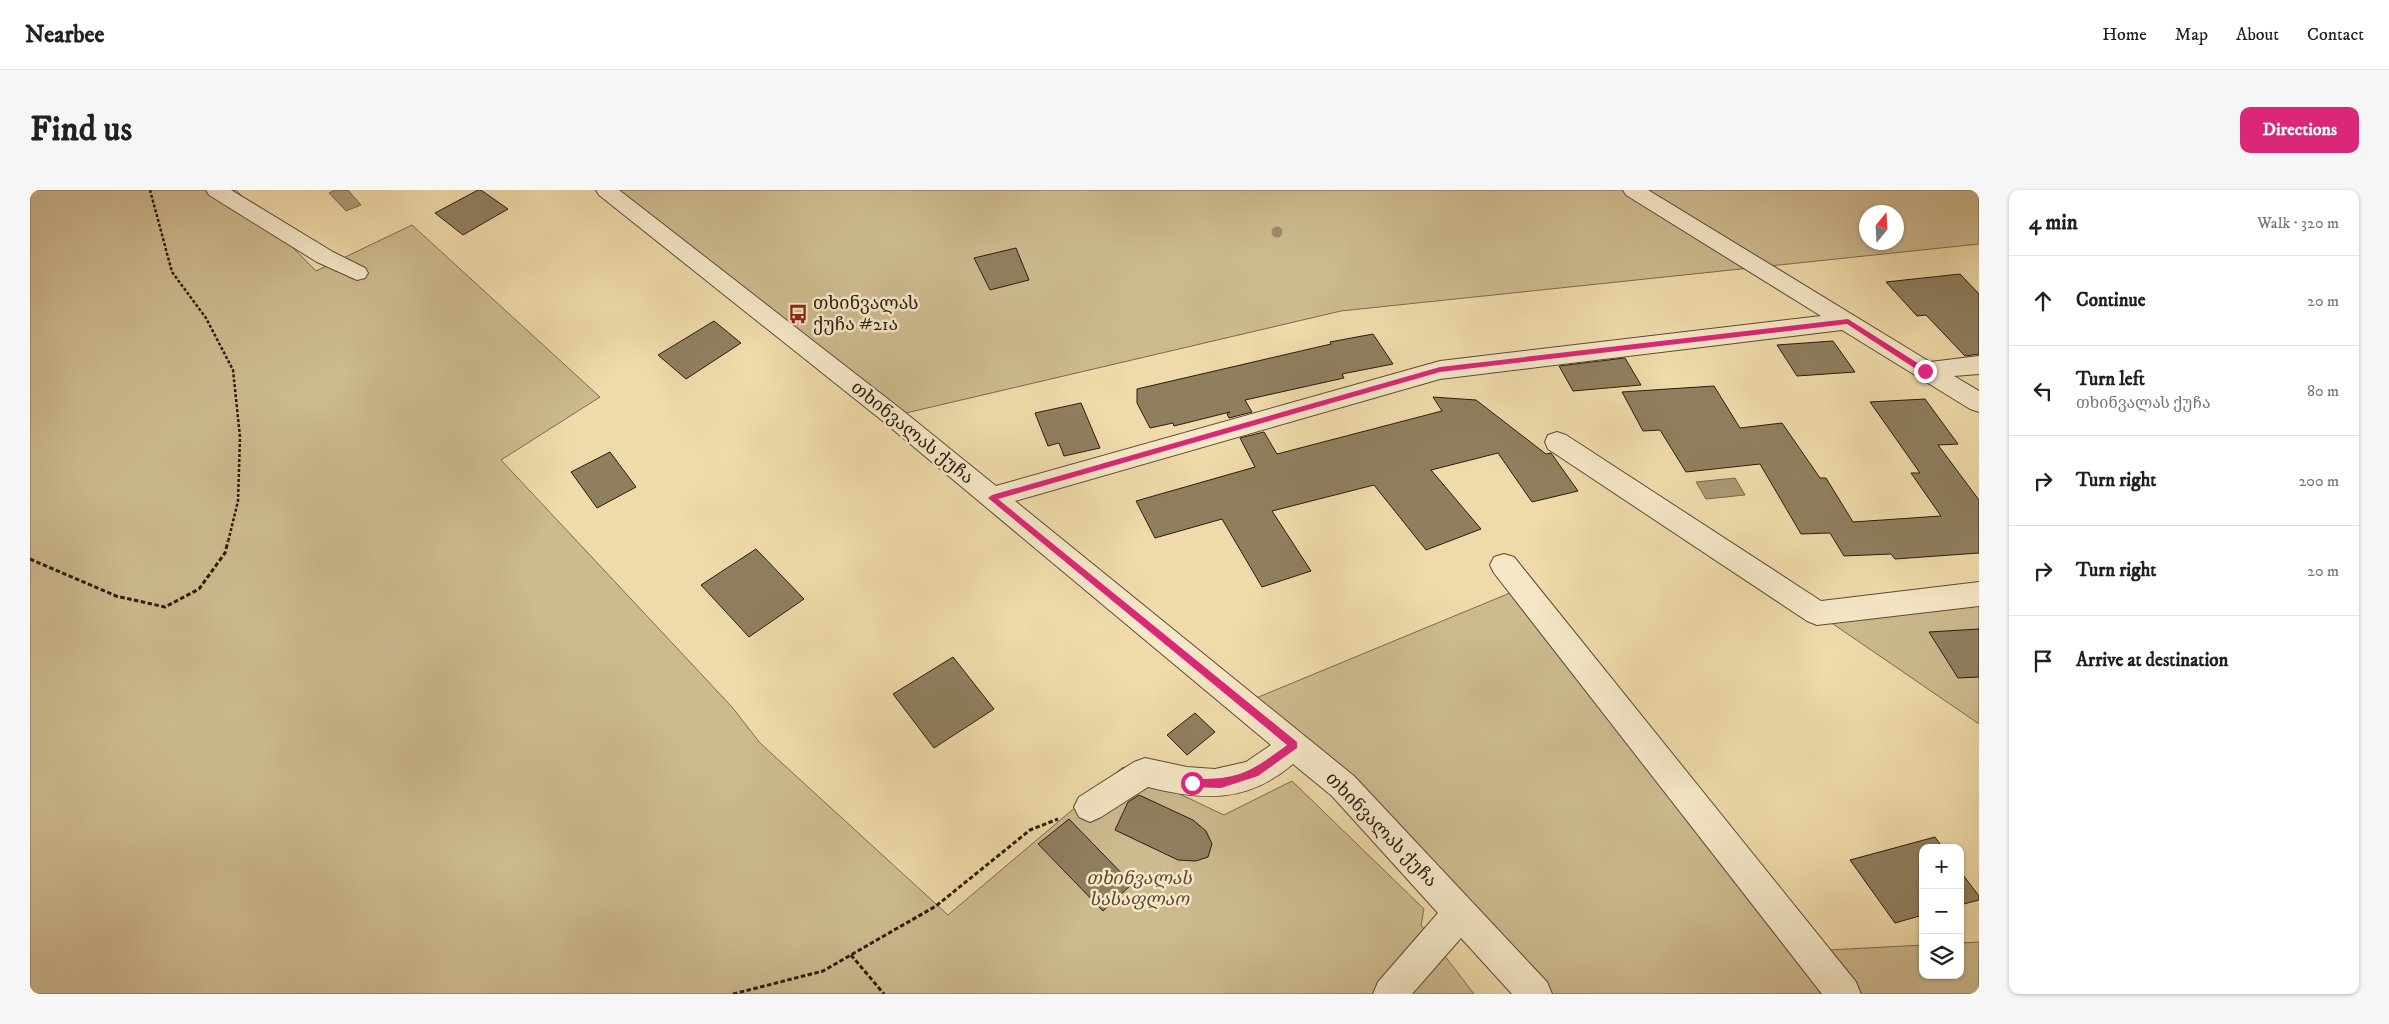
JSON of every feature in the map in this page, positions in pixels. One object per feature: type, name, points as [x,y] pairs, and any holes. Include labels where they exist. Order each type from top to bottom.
[{"type":"street","points":[[216,190],[325,257],[357,273]]},
{"type":"street","name":"თხინვალას ქუჩა","points":[[606,190],[893,416],[1343,786],[1535,994]]},
{"type":"street","points":[[1633,190],[1979,403]]},
{"type":"street","points":[[992,498],[1440,370],[1848,321]]},
{"type":"street","points":[[1925,371],[1979,365]]},
{"type":"street","points":[[1557,442],[1817,613],[1979,594]]},
{"type":"street","points":[[1504,565],[1844,994]]},
{"type":"street","points":[[1090,806],[1145,772],[1192,783],[1221,784],[1258,772],[1294,745]]},
{"type":"street","points":[[1390,994],[1460,913]]},
{"type":"path","points":[[30,559],[116,596],[166,607],[199,589],[225,553],[238,501],[240,437],[233,370],[206,318],[172,272],[150,190]]},
{"type":"path","points":[[733,994],[823,971],[936,906],[1030,830],[1090,806]]},
{"type":"path","points":[[851,955],[884,994]]},
{"type":"green space","name":"თხინვალას სასაფლაო","points":[[30,190],[236,190],[316,271],[412,225],[600,397],[501,460],[732,707],[760,743],[948,915],[1123,767],[1224,815],[1292,781],[1424,909],[1421,925],[1474,994],[30,994]]},
{"type":"green space","points":[[616,190],[1979,190],[1979,244],[1341,311],[893,416]]},
{"type":"green space","points":[[1522,588],[1810,951],[1919,945],[1919,979],[1964,979],[1964,943],[1979,942],[1979,994],[1535,994],[1244,703]]},
{"type":"green space","points":[[1979,594],[1979,724],[1817,613]]},
{"type":"shaded area","points":[[335,190],[348,190],[361,205],[346,211],[329,193]]},
{"type":"shaded area","points":[[1735,478],[1745,495],[1706,499],[1696,482]]},
{"type":"building","points":[[481,190],[508,209],[463,235],[435,213]]},
{"type":"building","points":[[1016,248],[1029,280],[990,290],[974,258]]},
{"type":"building","points":[[1960,274],[1979,294],[1979,354],[1965,356],[1926,315],[1917,316],[1886,282]]},
{"type":"building","points":[[714,321],[741,343],[686,379],[658,355]]},
{"type":"building","points":[[1373,334],[1393,364],[1342,374],[1344,378],[1245,400],[1252,412],[1229,418],[1227,414],[1230,412],[1174,426],[1173,423],[1150,428],[1137,403],[1137,389],[1331,344],[1330,342]]},
{"type":"building","points":[[1833,341],[1855,372],[1797,376],[1777,345]]},
{"type":"building","points":[[1625,358],[1641,385],[1573,391],[1559,366]]},
{"type":"building","points":[[1714,386],[1740,428],[1782,423],[1820,478],[1826,478],[1853,522],[1941,516],[1911,473],[1920,473],[1870,402],[1925,399],[1958,444],[1938,445],[1979,500],[1979,553],[1895,559],[1891,554],[1844,556],[1830,533],[1801,534],[1760,464],[1686,472],[1660,430],[1643,431],[1622,392]]},
{"type":"building","points":[[1433,397],[1476,400],[1546,454],[1551,453],[1578,491],[1532,502],[1498,453],[1431,470],[1481,529],[1426,550],[1374,485],[1272,511],[1311,571],[1262,587],[1222,519],[1155,538],[1136,501],[1255,467],[1240,438],[1264,432],[1277,454],[1442,411]]},
{"type":"building","points":[[1081,403],[1100,448],[1064,456],[1059,443],[1048,446],[1035,413]]},
{"type":"building","points":[[610,452],[636,487],[597,508],[571,472]]},
{"type":"building","points":[[756,549],[804,599],[749,637],[701,585]]},
{"type":"building","points":[[1979,629],[1979,677],[1958,678],[1929,632]]},
{"type":"building","points":[[953,657],[994,709],[934,748],[893,694]]},
{"type":"building","points":[[1195,713],[1215,732],[1187,755],[1167,735]]},
{"type":"building","points":[[1139,795],[1193,820],[1206,831],[1212,844],[1208,857],[1196,861],[1178,860],[1115,830],[1128,802]]},
{"type":"building","points":[[1069,819],[1132,884],[1103,911],[1038,844]]},
{"type":"building","points":[[1935,837],[1940,844],[1919,844],[1919,916],[1895,923],[1850,860]]},
{"type":"building","points":[[1964,876],[1979,896],[1979,900],[1964,904]]},
{"type":"place","name":"თხინვალას ქუჩა #21ა","points":[[798,314]]},
{"type":"route","points":[[1192,783],[1221,784],[1258,772],[1294,745],[992,498],[1440,370],[1848,321],[1925,371]]}]
